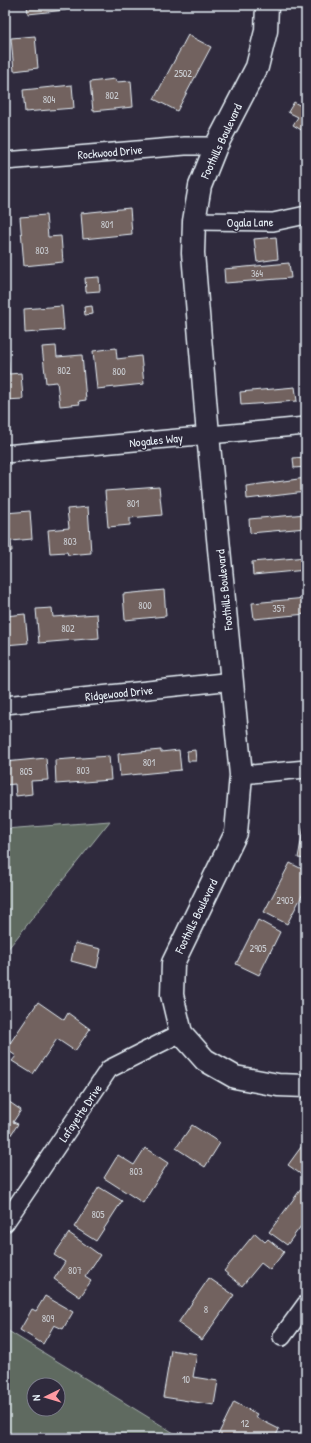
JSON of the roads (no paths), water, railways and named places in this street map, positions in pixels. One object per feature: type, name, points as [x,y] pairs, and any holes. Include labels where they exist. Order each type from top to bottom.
[{"type":"street","name":"Foothills Boulevard","points":[[267,5],[266,31],[257,67],[216,146],[200,186],[194,221],[193,253],[208,435],[241,775],[236,833],[173,963],[172,995],[182,1033],[205,1060],[235,1077],[278,1085],[306,1086]]},
{"type":"street","name":"Rockwood Drive","points":[[5,161],[185,146],[216,146]]},
{"type":"street","name":"Ogala Lane","points":[[194,221],[273,222],[306,215]]},
{"type":"street","name":"Nogales Way","points":[[5,454],[306,426]]},
{"type":"street","name":"Ridgewood Drive","points":[[5,705],[233,681]]},
{"type":"street","points":[[241,775],[306,769]]},
{"type":"street","name":"Lafayette Drive","points":[[5,1223],[109,1069],[182,1033]]},
{"type":"street","points":[[282,1337],[306,1304]]}]
